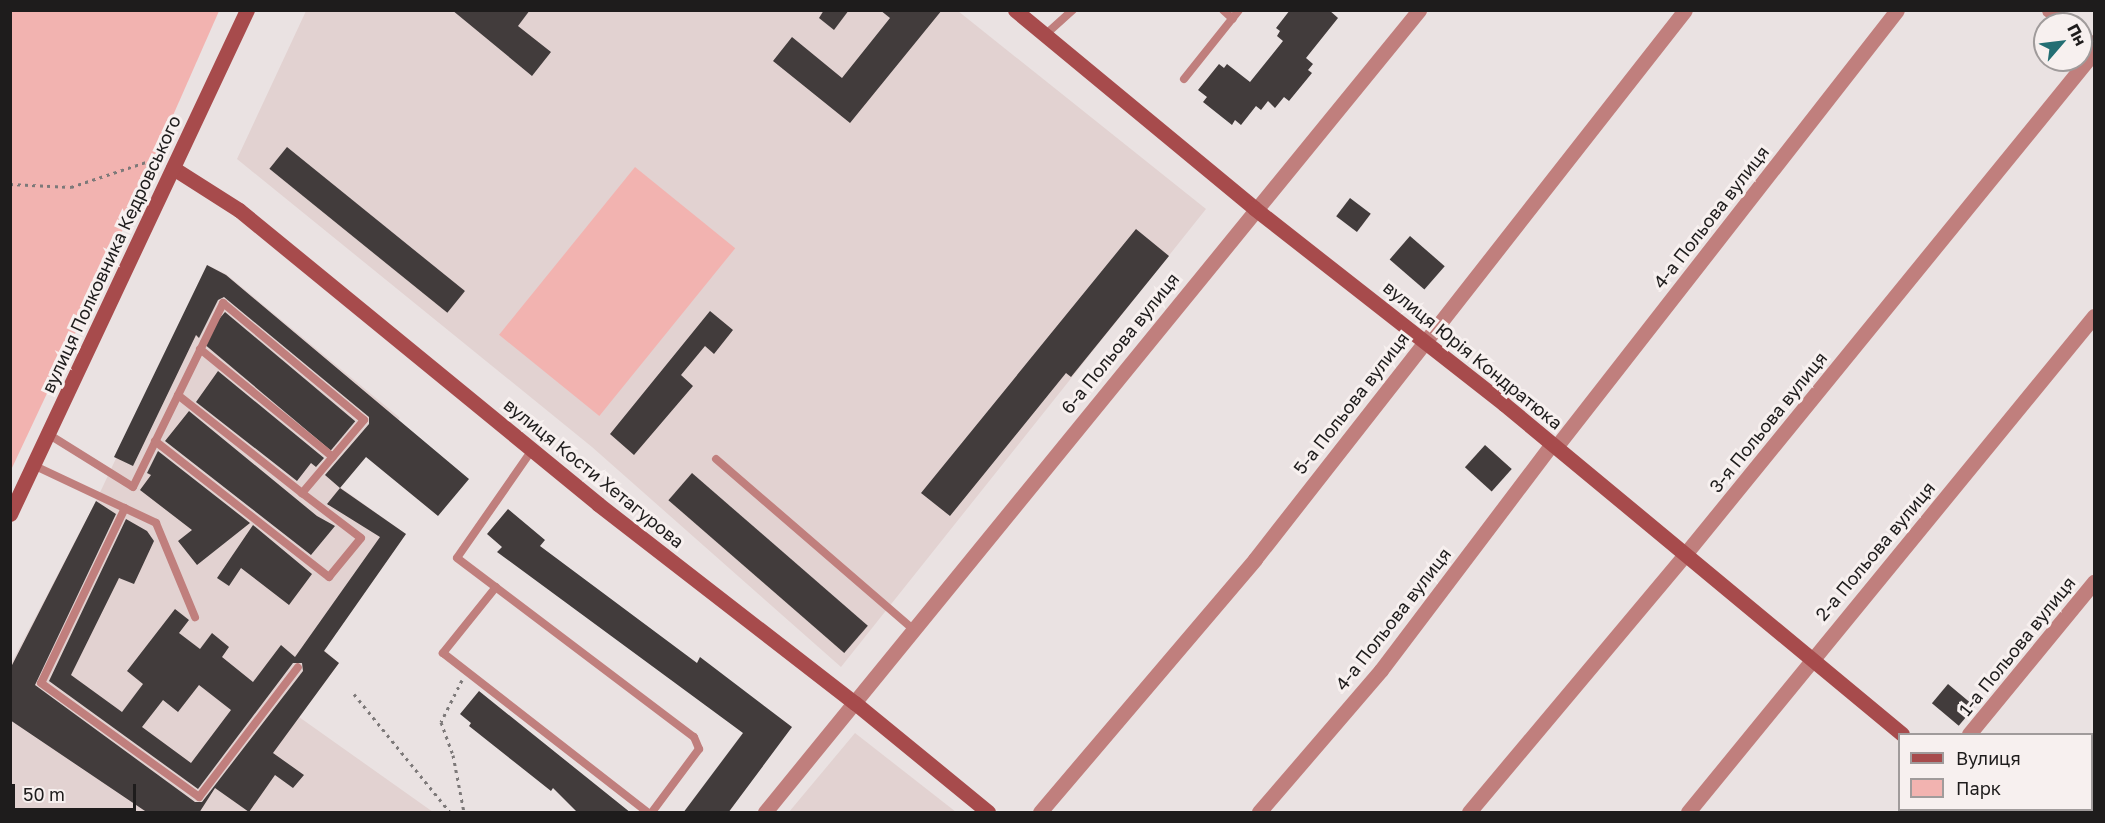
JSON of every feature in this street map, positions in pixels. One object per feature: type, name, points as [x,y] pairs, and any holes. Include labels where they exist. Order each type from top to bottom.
[{"type":"street","name":"вулиця Полковника Кедровського","points":[[10,514],[247,10]]},
{"type":"street","name":"вулиця Юрія Кондратюка","points":[[1015,10],[1254,208],[1424,340],[1554,445],[1900,733]]},
{"type":"street","name":"6-а Польова вулиця","points":[[765,813],[1254,208],[1419,10]]},
{"type":"street","name":"5-а Польова вулиця","points":[[1040,813],[1255,559],[1424,340],[1685,10]]},
{"type":"street","name":"4-а Польова вулиця","points":[[1259,813],[1381,670],[1554,445],[1896,10]]},
{"type":"street","name":"3-я Польова вулиця","points":[[1469,813],[1686,553],[2067,72]]},
{"type":"street","name":"вулиця Кости Хетагурова","points":[[173,168],[239,210],[532,450],[855,703],[988,813]]},
{"type":"street","name":"2-а Польова вулиця","points":[[1688,813],[1810,659],[2094,316]]},
{"type":"street","name":"1-а Польова вулиця","points":[[1971,733],[2094,582]]},
{"type":"lane","points":[[1045,35],[1073,10]]},
{"type":"lane","points":[[1223,10],[1233,19]]},
{"type":"lane","points":[[1184,79],[1239,10]]},
{"type":"lane","points":[[48,434],[133,487],[223,303],[364,420],[302,493]]},
{"type":"lane","points":[[200,349],[333,457]]},
{"type":"lane","points":[[155,441],[329,577],[361,538],[178,395]]},
{"type":"lane","points":[[532,450],[457,558],[694,737],[699,750],[652,813]]},
{"type":"lane","points":[[716,459],[914,630]]},
{"type":"lane","points":[[33,465],[156,523],[195,617]]},
{"type":"lane","points":[[125,508],[41,683],[199,797],[298,667]]},
{"type":"lane","points":[[496,587],[443,653],[647,813]]},
{"type":"path","points":[[10,184],[71,187],[155,159],[173,168]]},
{"type":"path","points":[[464,813],[453,755],[441,722],[466,671]]},
{"type":"path","points":[[354,694],[450,813]]},
{"type":"shaded area","points":[[306,11],[958,11],[1206,209],[841,667],[592,447],[237,159]]},
{"type":"shaded area","points":[[207,265],[226,274],[400,418],[340,487],[406,534],[324,650],[339,663],[299,717],[433,812],[11,812],[11,664],[96,501]]},
{"type":"shaded area","points":[[855,733],[956,812],[789,812]]},
{"type":"green space","points":[[11,10],[219,11],[104,272],[11,470]]},
{"type":"green space","points":[[635,167],[735,248],[599,416],[499,335]]},
{"type":"building","points":[[452,10],[530,10],[518,26],[551,52],[532,76]]},
{"type":"building","points":[[824,10],[849,10],[834,30],[819,18]]},
{"type":"building","points":[[880,10],[942,10],[850,123],[773,61],[792,37],[842,78],[890,18]]},
{"type":"building","points":[[1290,10],[1329,10],[1338,18],[1306,58],[1313,64],[1308,70],[1312,73],[1289,101],[1284,97],[1275,108],[1268,101],[1261,110],[1256,106],[1241,125],[1235,120],[1232,125],[1203,102],[1207,97],[1198,90],[1219,64],[1224,68],[1227,64],[1250,82],[1283,41],[1277,36],[1280,31],[1276,28]]},
{"type":"building","points":[[287,147],[465,291],[447,313],[269,169]]},
{"type":"building","points":[[1350,198],[1371,214],[1357,232],[1336,216]]},
{"type":"building","points":[[1136,229],[1169,256],[1071,377],[1066,373],[950,516],[921,493]]},
{"type":"building","points":[[1410,236],[1445,266],[1424,290],[1390,259]]},
{"type":"building","points":[[207,265],[226,275],[469,479],[438,516],[366,457],[340,488],[325,475],[369,424],[369,417],[224,297],[218,300],[199,338],[196,335],[133,466],[114,457]]},
{"type":"building","points":[[710,311],[733,330],[714,354],[705,346],[681,375],[693,386],[634,455],[610,434]]},
{"type":"building","points":[[225,312],[355,421],[331,450],[201,341]]},
{"type":"building","points":[[218,371],[324,458],[316,467],[311,463],[297,481],[196,402]]},
{"type":"building","points":[[189,411],[317,516],[335,526],[311,555],[165,441]]},
{"type":"building","points":[[1485,445],[1512,469],[1492,491],[1465,467]]},
{"type":"building","points":[[158,451],[250,523],[197,565],[178,541],[192,530],[140,490],[151,475],[147,473]]},
{"type":"building","points":[[692,473],[868,626],[844,653],[668,500]]},
{"type":"building","points":[[340,488],[406,534],[324,651],[339,663],[273,753],[304,775],[293,788],[275,775],[249,812],[215,788],[199,813],[148,813],[10,720],[10,669],[96,501],[116,514],[35,685],[195,802],[202,802],[303,671],[302,663],[293,663],[198,789],[49,681],[126,519],[147,531],[154,541],[134,584],[119,578],[71,675],[122,712],[143,684],[127,671],[175,609],[189,620],[179,633],[200,649],[212,633],[229,647],[222,657],[253,682],[281,645],[295,657],[380,537],[327,504]],"holes":[[[199,685],[231,710],[191,763],[142,727],[163,700],[178,712]]]},
{"type":"building","points":[[508,509],[545,540],[540,546],[697,663],[700,657],[792,727],[728,813],[683,813],[743,733],[497,552],[502,547],[487,534]]},
{"type":"building","points":[[253,525],[312,574],[289,605],[241,568],[229,586],[217,578]]},
{"type":"building","points":[[1948,684],[1975,706],[1959,726],[1932,703]]},
{"type":"building","points":[[479,691],[631,813],[578,813],[553,788],[551,791],[469,726],[471,723],[460,714]]}]
